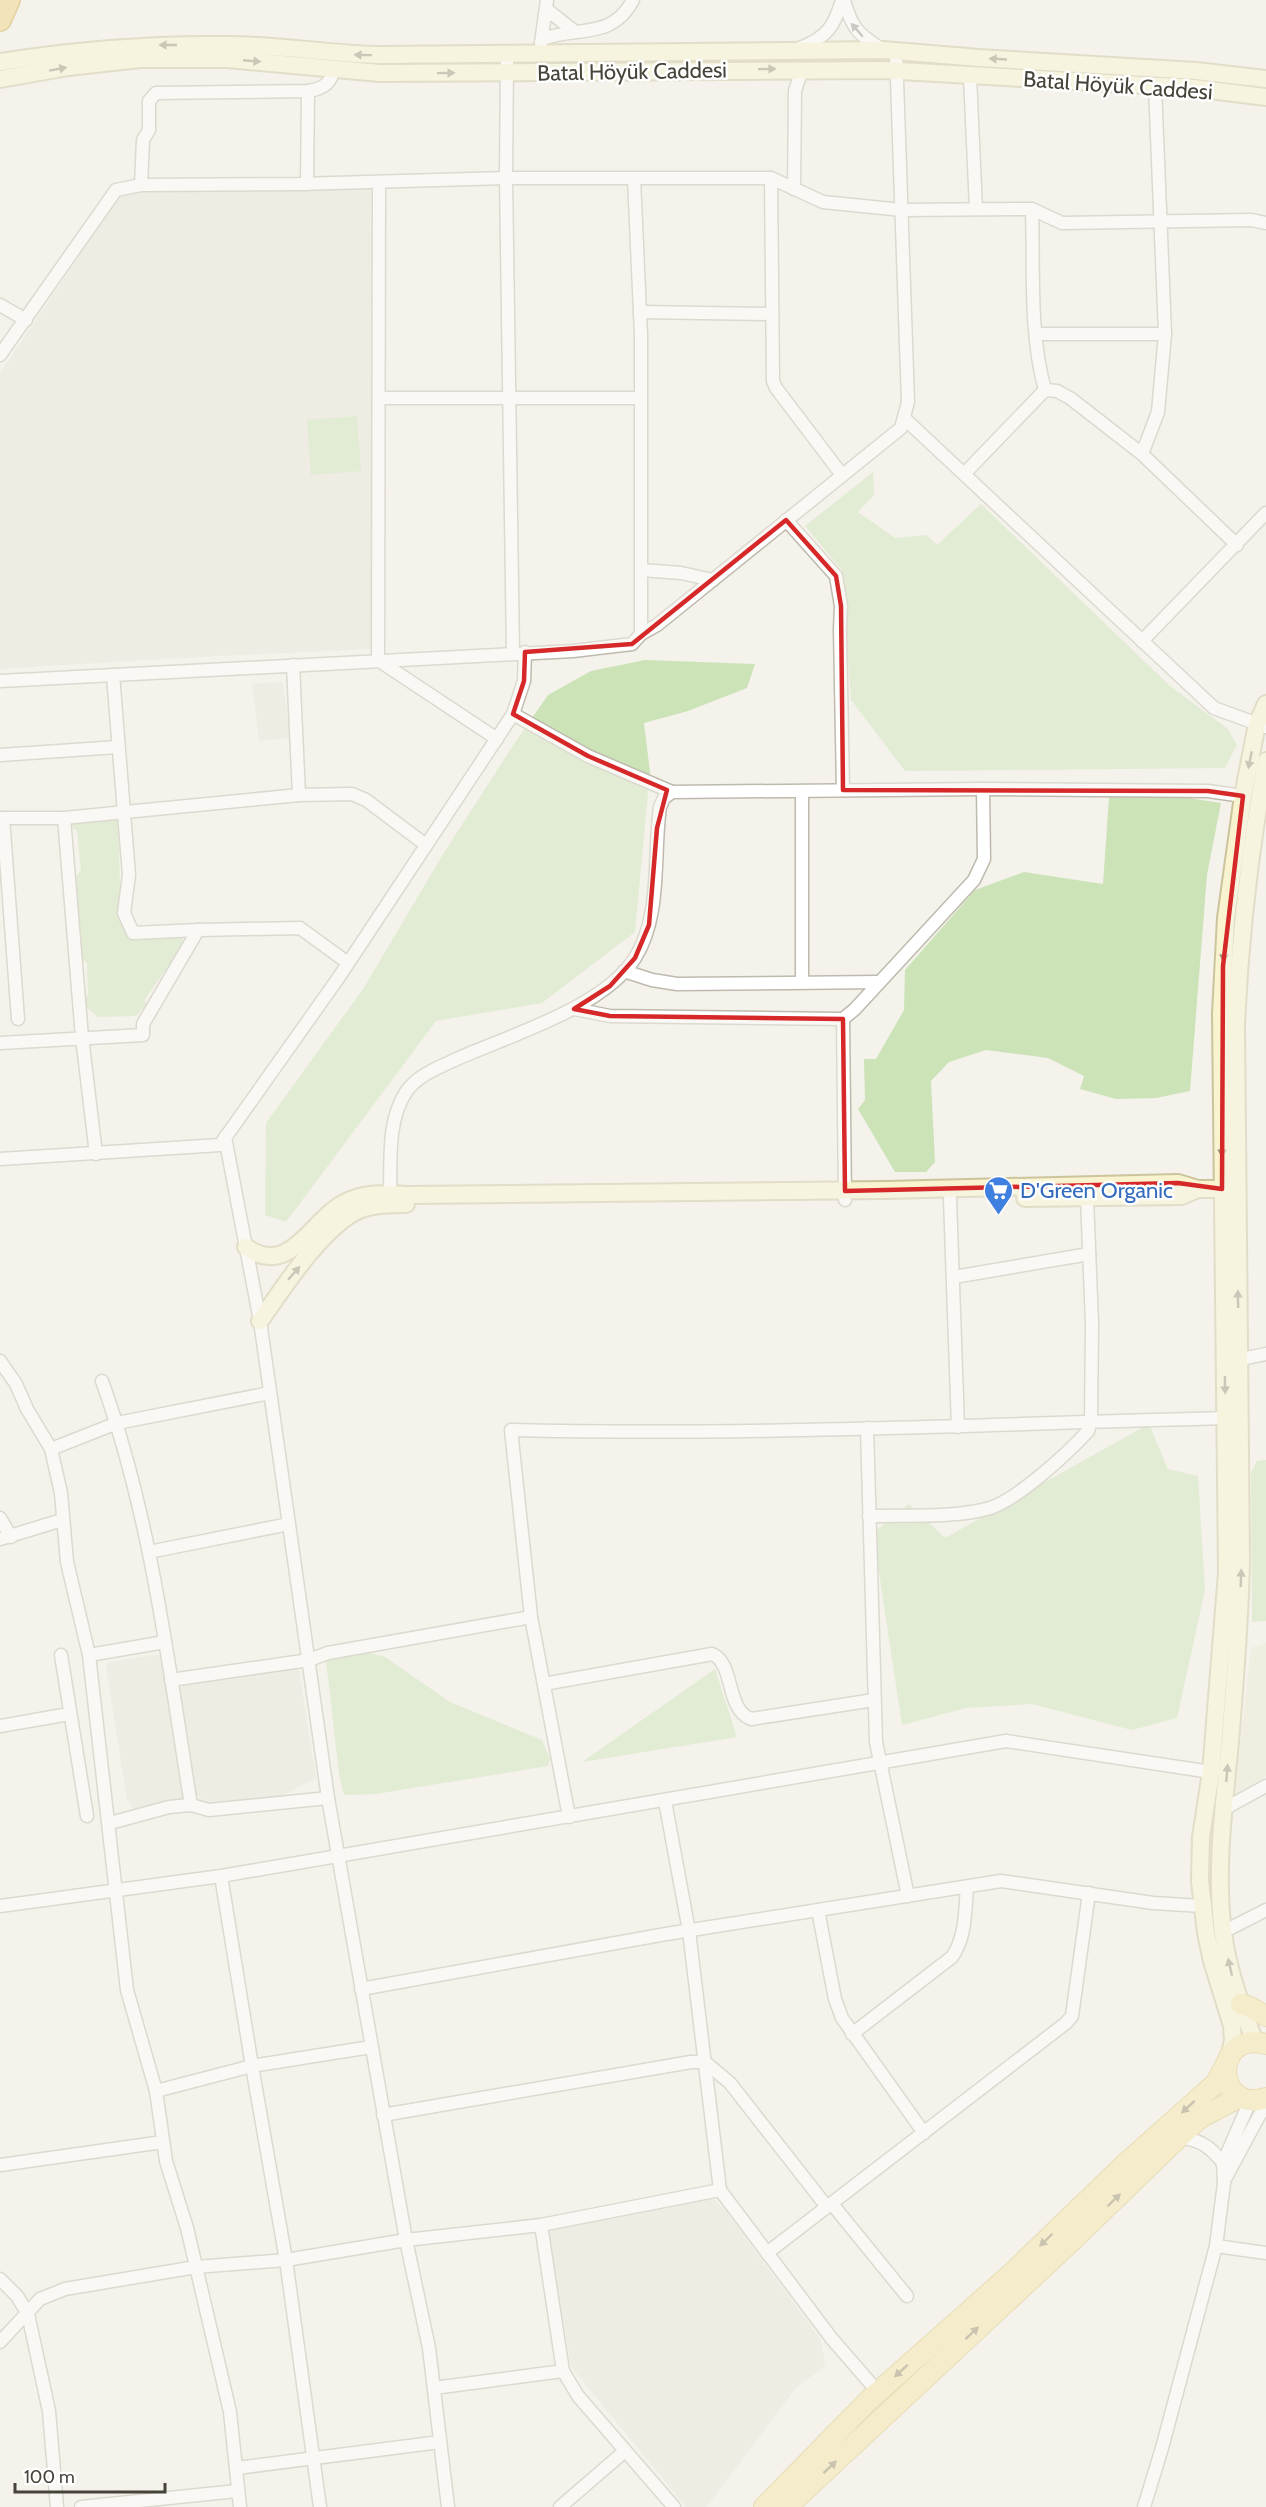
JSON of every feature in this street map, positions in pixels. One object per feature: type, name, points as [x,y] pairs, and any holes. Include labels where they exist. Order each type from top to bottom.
[{"type":"highway","points":[[0,20],[9,0]]},
{"type":"main road","points":[[1240,2004],[1266,2016]]},
{"type":"main road","points":[[764,2507],[878,2392],[1012,2272],[1125,2164],[1216,2083],[1228,2059],[1237,2048],[1263,2043]]},
{"type":"main road","points":[[1228,2059],[1228,2083],[1256,2100]]},
{"type":"main road","points":[[787,2507],[1200,2118],[1256,2100]]},
{"type":"street","points":[[541,46],[574,31],[593,31],[609,26],[621,17],[633,0]]},
{"type":"street","points":[[796,49],[817,41],[827,33],[837,19],[843,0]]},
{"type":"street","points":[[0,681],[573,651],[632,644],[641,634],[657,625],[713,580],[901,428],[905,419],[908,402],[897,71],[890,50],[860,35],[851,23],[843,0]]},
{"type":"street","points":[[547,4],[574,31]]},
{"type":"street","points":[[541,46],[547,4]]},
{"type":"street","name":"Batal Höyük Caddesi","points":[[0,62],[62,52],[136,45],[231,45],[359,55],[507,54],[541,46],[890,50],[979,58],[1196,71],[1266,79]]},
{"type":"street","points":[[0,1159],[220,1145],[348,963],[513,714],[524,681],[519,653],[510,399],[506,178],[507,54]]},
{"type":"street","name":"Batal Höyük Caddesi","points":[[0,79],[140,59],[227,59],[380,73],[802,69],[897,71],[1155,86],[1266,97]]},
{"type":"street","points":[[141,185],[144,140],[149,130],[149,101],[156,93],[308,91],[326,85],[332,77],[333,69]]},
{"type":"street","points":[[794,189],[795,91],[802,69]]},
{"type":"street","points":[[970,76],[975,209]]},
{"type":"street","points":[[1142,454],[1158,412],[1165,334],[1155,86]]},
{"type":"street","points":[[308,91],[308,184]]},
{"type":"street","points":[[0,355],[116,190],[141,185],[308,184],[506,178],[771,178],[823,202],[902,210],[1032,209],[1062,223],[1251,220],[1266,224]]},
{"type":"street","points":[[771,178],[773,381],[842,475]]},
{"type":"street","points":[[634,179],[640,312],[641,634]]},
{"type":"street","points":[[378,660],[379,182]]},
{"type":"street","points":[[1032,209],[1036,334],[1039,369],[1045,390]]},
{"type":"street","points":[[0,305],[26,320]]},
{"type":"street","points":[[640,312],[772,314]]},
{"type":"street","points":[[1036,334],[1165,334]]},
{"type":"street","points":[[1045,390],[1070,398],[1142,454],[1237,545]]},
{"type":"street","points":[[964,474],[1045,390]]},
{"type":"street","points":[[379,398],[641,398]]},
{"type":"street","points":[[905,419],[1214,708],[1261,725]]},
{"type":"street","points":[[1142,641],[1266,513]]},
{"type":"street","points":[[786,520],[836,576],[841,606],[843,790]]},
{"type":"street","points":[[641,570],[681,573],[713,580]]},
{"type":"street","points":[[378,660],[497,739]]},
{"type":"street","points":[[293,665],[299,795]]},
{"type":"street","points":[[113,675],[129,875],[124,914],[133,933],[300,928],[348,963]]},
{"type":"street","points":[[1229,1189],[1241,940],[1251,863],[1261,819],[1256,798],[1261,725],[1266,704]]},
{"type":"street","points":[[513,714],[588,756],[672,792],[983,789],[1208,791],[1256,798]]},
{"type":"street","points":[[0,755],[118,747]]},
{"type":"street","points":[[1263,2043],[1240,2004],[1227,1958],[1219,1864],[1239,1622],[1241,1560],[1232,1361],[1223,966],[1226,918],[1266,761]]},
{"type":"street","points":[[845,1196],[843,1019],[974,880],[984,859],[983,789]]},
{"type":"street","points":[[802,791],[802,982]]},
{"type":"street","points":[[390,1194],[391,1146],[395,1116],[407,1090],[432,1071],[574,1009],[610,987],[635,958],[649,925],[660,807],[664,798],[672,792]]},
{"type":"street","points":[[18,1019],[1,818],[64,818],[299,795],[352,794],[366,800],[426,845]]},
{"type":"street","points":[[64,818],[82,1037],[96,1154]]},
{"type":"street","points":[[1251,863],[1266,851]]},
{"type":"street","points":[[0,1043],[142,1035],[143,1024],[198,930]]},
{"type":"street","points":[[624,971],[652,980],[676,984],[879,982]]},
{"type":"street","points":[[574,1009],[610,1016],[843,1019]]},
{"type":"street","points":[[225,1137],[260,1321],[328,1798],[406,2240],[429,2348],[448,2507]]},
{"type":"street","points":[[260,1321],[288,1280],[337,1225],[360,1210],[387,1204],[845,1196],[1178,1184],[1198,1189],[1229,1189]]},
{"type":"street","points":[[246,1247],[257,1255],[270,1257],[294,1249],[323,1219],[344,1203],[371,1193],[1087,1198],[1181,1196],[1198,1189]]},
{"type":"street","points":[[950,1198],[958,1427]]},
{"type":"street","points":[[869,1516],[968,1512],[1001,1503],[1020,1492],[1085,1434],[1091,1421],[1092,1323],[1087,1198]]},
{"type":"street","points":[[954,1277],[1089,1254]]},
{"type":"street","points":[[1232,1361],[1266,1354]]},
{"type":"street","points":[[0,1361],[16,1384],[27,1409],[51,1449],[61,1493],[67,1562],[89,1655],[110,1822],[127,1990],[156,2091],[166,2161],[196,2267],[230,2412],[240,2507]]},
{"type":"street","points":[[1228,2059],[1233,2040],[1232,2026],[1212,1961],[1202,1906],[1201,1837],[1211,1772],[1227,1573],[1226,1418],[1232,1361]]},
{"type":"street","points":[[102,1381],[117,1423],[149,1552],[191,1804]]},
{"type":"street","points":[[51,1449],[117,1423],[270,1393]]},
{"type":"street","points":[[569,1817],[531,1617],[511,1430],[604,1432],[958,1427],[1226,1418]]},
{"type":"street","points":[[867,1428],[876,1742],[908,1896]]},
{"type":"street","points":[[0,1518],[6,1538],[62,1520]]},
{"type":"street","points":[[149,1552],[289,1524]]},
{"type":"street","points":[[171,1680],[309,1660],[328,1653],[531,1617]]},
{"type":"street","points":[[89,1655],[165,1642]]},
{"type":"street","points":[[544,1684],[712,1654],[721,1661],[739,1710],[751,1719],[874,1700]]},
{"type":"street","points":[[61,1655],[87,1816]]},
{"type":"street","points":[[0,1726],[69,1714]]},
{"type":"street","points":[[0,1906],[117,1888],[221,1876],[339,1857],[1006,1741],[1211,1772]]},
{"type":"street","points":[[1224,1809],[1266,1786]]},
{"type":"street","points":[[110,1822],[169,1807],[191,1804],[209,1810],[328,1798]]},
{"type":"street","points":[[665,1801],[689,1931],[720,2190],[832,2339],[878,2392]]},
{"type":"street","points":[[221,1876],[286,2260],[320,2507]]},
{"type":"street","points":[[361,1989],[689,1931],[1001,1881],[1153,1903],[1202,1906]]},
{"type":"street","points":[[852,2034],[952,1957],[961,1939],[967,1887]]},
{"type":"street","points":[[767,2253],[1066,2023],[1072,2016],[1089,1893]]},
{"type":"street","points":[[818,1910],[835,1999],[842,2018],[924,2133]]},
{"type":"street","points":[[1223,1932],[1266,1910]]},
{"type":"street","points":[[156,2091],[252,2066],[371,2047]]},
{"type":"street","points":[[384,2115],[691,2062],[705,2062],[730,2083],[829,2205],[907,2296]]},
{"type":"street","points":[[1144,2507],[1216,2246],[1224,2182],[1223,2163],[1256,2100]]},
{"type":"street","points":[[1224,2182],[1256,2100]]},
{"type":"street","points":[[1178,2138],[1203,2143],[1223,2163]]},
{"type":"street","points":[[0,2164],[164,2142]]},
{"type":"street","points":[[0,2342],[40,2299],[65,2289],[196,2267],[286,2260],[406,2240],[541,2225],[720,2190]]},
{"type":"street","points":[[541,2225],[563,2371],[579,2396],[674,2507]]},
{"type":"street","points":[[1216,2246],[1266,2253]]},
{"type":"street","points":[[0,2279],[17,2296],[28,2314],[49,2411],[57,2507]]},
{"type":"street","points":[[434,2388],[563,2371]]},
{"type":"street","points":[[237,2468],[440,2442]]},
{"type":"street","points":[[560,2507],[626,2451]]},
{"type":"street","points":[[81,2507],[237,2491]]},
{"type":"highlighted area","points":[[786,520],[836,576],[841,606],[843,790],[1208,791],[1243,796],[1223,966],[1222,1189],[1178,1183],[845,1191],[843,1019],[610,1016],[574,1009],[610,986],[635,958],[649,925],[657,828],[667,790],[588,756],[513,714],[524,681],[525,652],[632,644]]},
{"type":"shaded area","points":[[368,185],[371,189],[373,645],[369,649],[0,669],[0,373],[121,194],[130,188]]},
{"type":"shaded area","points":[[283,682],[290,738],[259,741],[252,684]]},
{"type":"shaded area","points":[[1266,1643],[1266,1776],[1234,1797],[1251,1648]]},
{"type":"shaded area","points":[[161,1654],[185,1796],[178,1802],[134,1809],[127,1801],[106,1667],[109,1662]]},
{"type":"shaded area","points":[[296,1667],[299,1670],[316,1778],[277,1799],[232,1805],[202,1800],[197,1795],[180,1690],[184,1684]]},
{"type":"shaded area","points":[[713,2198],[724,2209],[820,2338],[826,2365],[795,2389],[707,2507],[686,2507],[571,2367],[549,2234],[557,2223]]},
{"type":"green space","points":[[357,416],[361,471],[311,475],[307,420]]},
{"type":"green space","points":[[873,472],[874,495],[858,512],[895,538],[927,535],[937,545],[981,504],[1170,686],[1228,729],[1237,745],[1225,768],[905,771],[851,700],[842,570],[805,526]]},
{"type":"green space","points":[[645,660],[755,664],[747,688],[688,711],[644,723],[650,772],[635,932],[542,1003],[436,1021],[286,1222],[265,1215],[266,1123],[363,989],[445,851],[516,741],[548,695],[591,671]]},
{"type":"green space","points":[[1109,797],[1182,797],[1221,803],[1207,875],[1190,1091],[1156,1098],[1116,1099],[1080,1089],[1084,1076],[1048,1058],[986,1050],[949,1062],[931,1081],[935,1162],[926,1172],[895,1172],[858,1109],[865,1100],[864,1059],[876,1059],[904,1010],[905,970],[975,890],[1024,872],[1103,884]]},
{"type":"green space","points":[[118,815],[121,923],[182,932],[183,948],[170,972],[164,972],[145,999],[146,1005],[136,1016],[98,1017],[85,1006],[85,998],[88,995],[87,963],[82,959],[76,876],[81,871],[77,831],[73,828],[72,817]]},
{"type":"green space","points":[[1149,1424],[1168,1469],[1198,1476],[1205,1590],[1177,1718],[1132,1730],[1032,1704],[966,1708],[902,1725],[873,1533],[909,1504],[945,1538]]},
{"type":"green space","points":[[1266,1460],[1266,1621],[1252,1622],[1251,1473],[1257,1461]]},
{"type":"green space","points":[[362,1651],[385,1657],[450,1702],[542,1740],[550,1759],[548,1766],[376,1794],[344,1795],[339,1773],[326,1661]]},
{"type":"green space","points":[[715,1669],[737,1737],[582,1762]]},
{"type":"place","name":"D'Green Organic","points":[[999,1216]]}]
